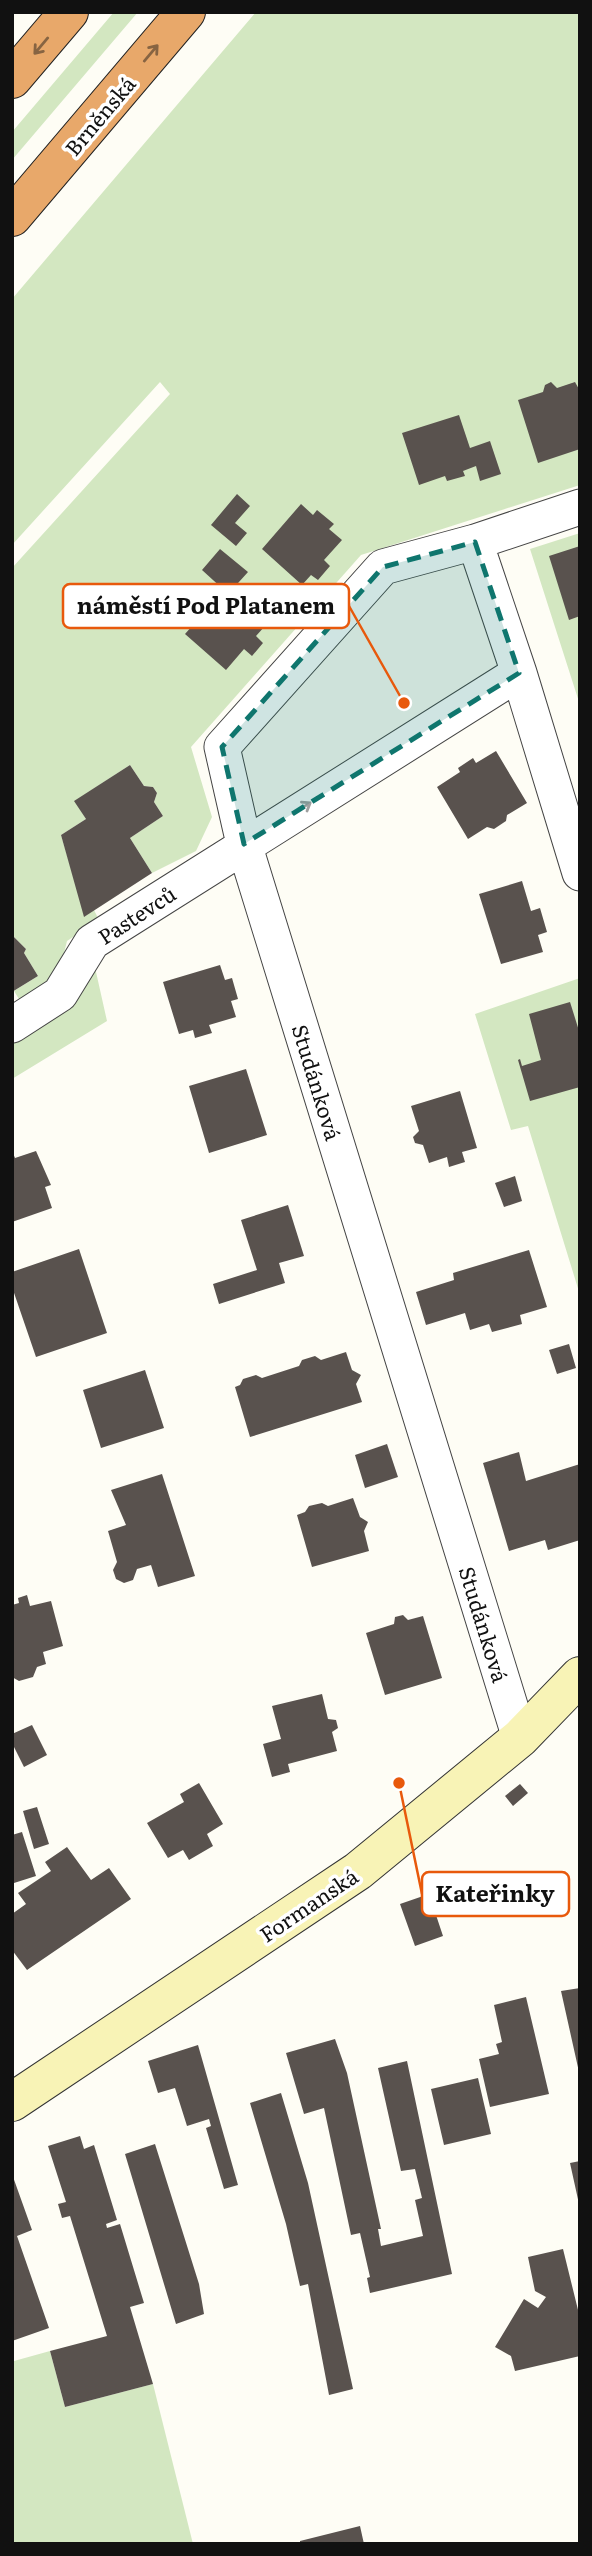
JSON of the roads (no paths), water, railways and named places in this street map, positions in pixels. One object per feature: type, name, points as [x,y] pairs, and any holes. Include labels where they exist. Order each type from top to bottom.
[{"type":"highway","points":[[12,79],[69,12]]},
{"type":"highway","name":"Brněnská","points":[[12,217],[186,12]]},
{"type":"street","name":"Studánková","points":[[520,1738],[244,844],[222,747],[383,567],[475,542],[580,507]]},
{"type":"street","points":[[475,542],[519,673],[580,873]]},
{"type":"street","name":"Pastevců","points":[[12,1025],[60,994],[92,942],[519,673]]},
{"type":"street","name":"Formanská","points":[[12,2102],[358,1871],[520,1738],[580,1676]]},
{"type":"place","name":"náměstí Pod Platanem","points":[[404,703]]},
{"type":"place","name":"Kateřinky","points":[[399,1783]]}]
